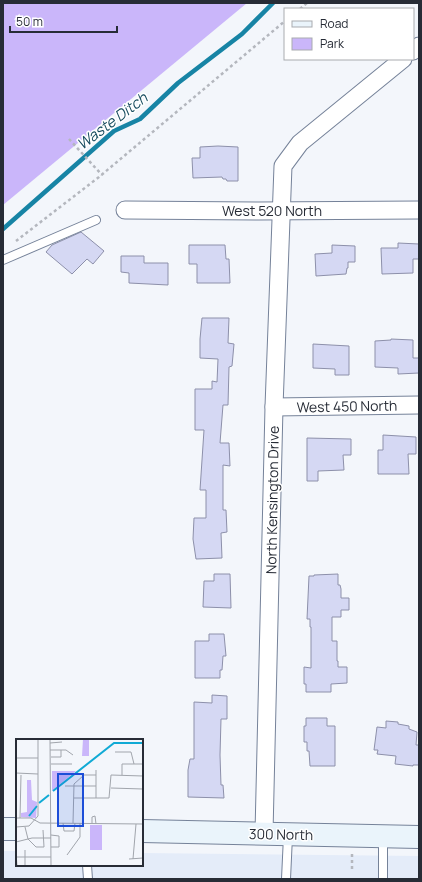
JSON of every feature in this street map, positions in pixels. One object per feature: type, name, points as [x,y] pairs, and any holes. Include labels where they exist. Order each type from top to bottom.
[{"type":"street","name":"North Kensington Drive","points":[[264,833],[274,407],[284,166],[300,143],[402,60]]},
{"type":"street","name":"West 520 North","points":[[125,210],[419,210]]},
{"type":"street","name":"West 450 North","points":[[274,407],[419,405]]},
{"type":"street","points":[[3,829],[16,829]]},
{"type":"street","name":"300 North","points":[[143,832],[383,835],[419,837]]},
{"type":"lane","points":[[3,260],[96,220]]},
{"type":"lane","points":[[286,879],[288,834]]},
{"type":"lane","points":[[383,835],[383,879]]},
{"type":"lane","points":[[87,866],[88,879]]},
{"type":"path","points":[[15,242],[102,175],[284,22]]},
{"type":"path","points":[[69,139],[102,175]]},
{"type":"path","points":[[352,854],[352,872]]},
{"type":"shaded area","points":[[3,851],[16,851],[16,866],[143,866],[143,853],[419,856],[419,879],[3,879]]},
{"type":"green space","points":[[3,3],[247,3],[3,205]]},
{"type":"building","points":[[200,147],[238,147],[238,181],[227,181],[222,177],[193,178],[192,158],[200,158]]},
{"type":"building","points":[[81,232],[104,251],[93,264],[87,259],[72,274],[46,252],[52,245]]},
{"type":"building","points":[[398,243],[419,244],[419,259],[413,259],[413,273],[382,274],[381,248],[398,248]]},
{"type":"building","points":[[189,245],[225,245],[226,259],[229,259],[230,283],[197,283],[197,264],[189,264]]},
{"type":"building","points":[[332,245],[355,246],[355,262],[348,262],[346,274],[316,276],[315,254],[332,253]]},
{"type":"building","points":[[121,256],[144,256],[144,263],[168,263],[168,285],[129,283],[129,273],[121,272]]},
{"type":"building","points":[[202,318],[229,318],[228,343],[234,344],[232,366],[229,367],[228,405],[223,405],[220,443],[229,443],[230,466],[223,465],[223,510],[226,510],[227,532],[221,533],[222,558],[196,559],[193,539],[194,518],[206,518],[206,490],[200,490],[204,430],[195,430],[195,389],[212,389],[212,381],[217,382],[218,359],[200,358]]},
{"type":"building","points":[[391,339],[413,340],[413,358],[419,358],[419,373],[398,374],[398,368],[375,367],[375,341]]},
{"type":"building","points":[[313,344],[349,346],[349,375],[335,375],[335,369],[313,368]]},
{"type":"building","points":[[383,435],[416,437],[416,454],[408,454],[409,474],[378,474],[378,450],[383,450]]},
{"type":"building","points":[[307,438],[351,439],[351,455],[343,455],[344,470],[318,471],[318,481],[307,481]]},
{"type":"building","points":[[214,574],[230,574],[231,608],[203,607],[204,581],[214,581]]},
{"type":"building","points":[[338,574],[338,585],[340,585],[341,589],[341,598],[349,598],[349,610],[341,610],[341,617],[332,617],[332,641],[337,641],[338,667],[347,667],[347,683],[331,684],[331,692],[306,692],[306,684],[304,684],[304,667],[311,668],[311,627],[310,619],[307,619],[309,576]]},
{"type":"building","points":[[209,634],[224,634],[226,656],[223,656],[220,678],[195,678],[195,641],[209,641]]},
{"type":"building","points":[[212,695],[227,696],[227,719],[221,719],[221,785],[223,785],[224,798],[188,797],[188,770],[190,759],[194,759],[194,702],[212,703]]},
{"type":"building","points":[[306,718],[327,718],[327,726],[335,726],[335,766],[310,766],[307,742],[304,742],[304,726],[306,726]]},
{"type":"building","points":[[386,721],[398,722],[398,724],[409,726],[409,729],[417,732],[416,745],[419,745],[419,765],[413,766],[395,764],[396,756],[377,754],[378,750],[374,750],[377,727],[386,728]]},
{"type":"waterway","name":"Waste Ditch","points":[[3,229],[114,131],[140,119],[178,83],[242,34],[273,3]]}]
